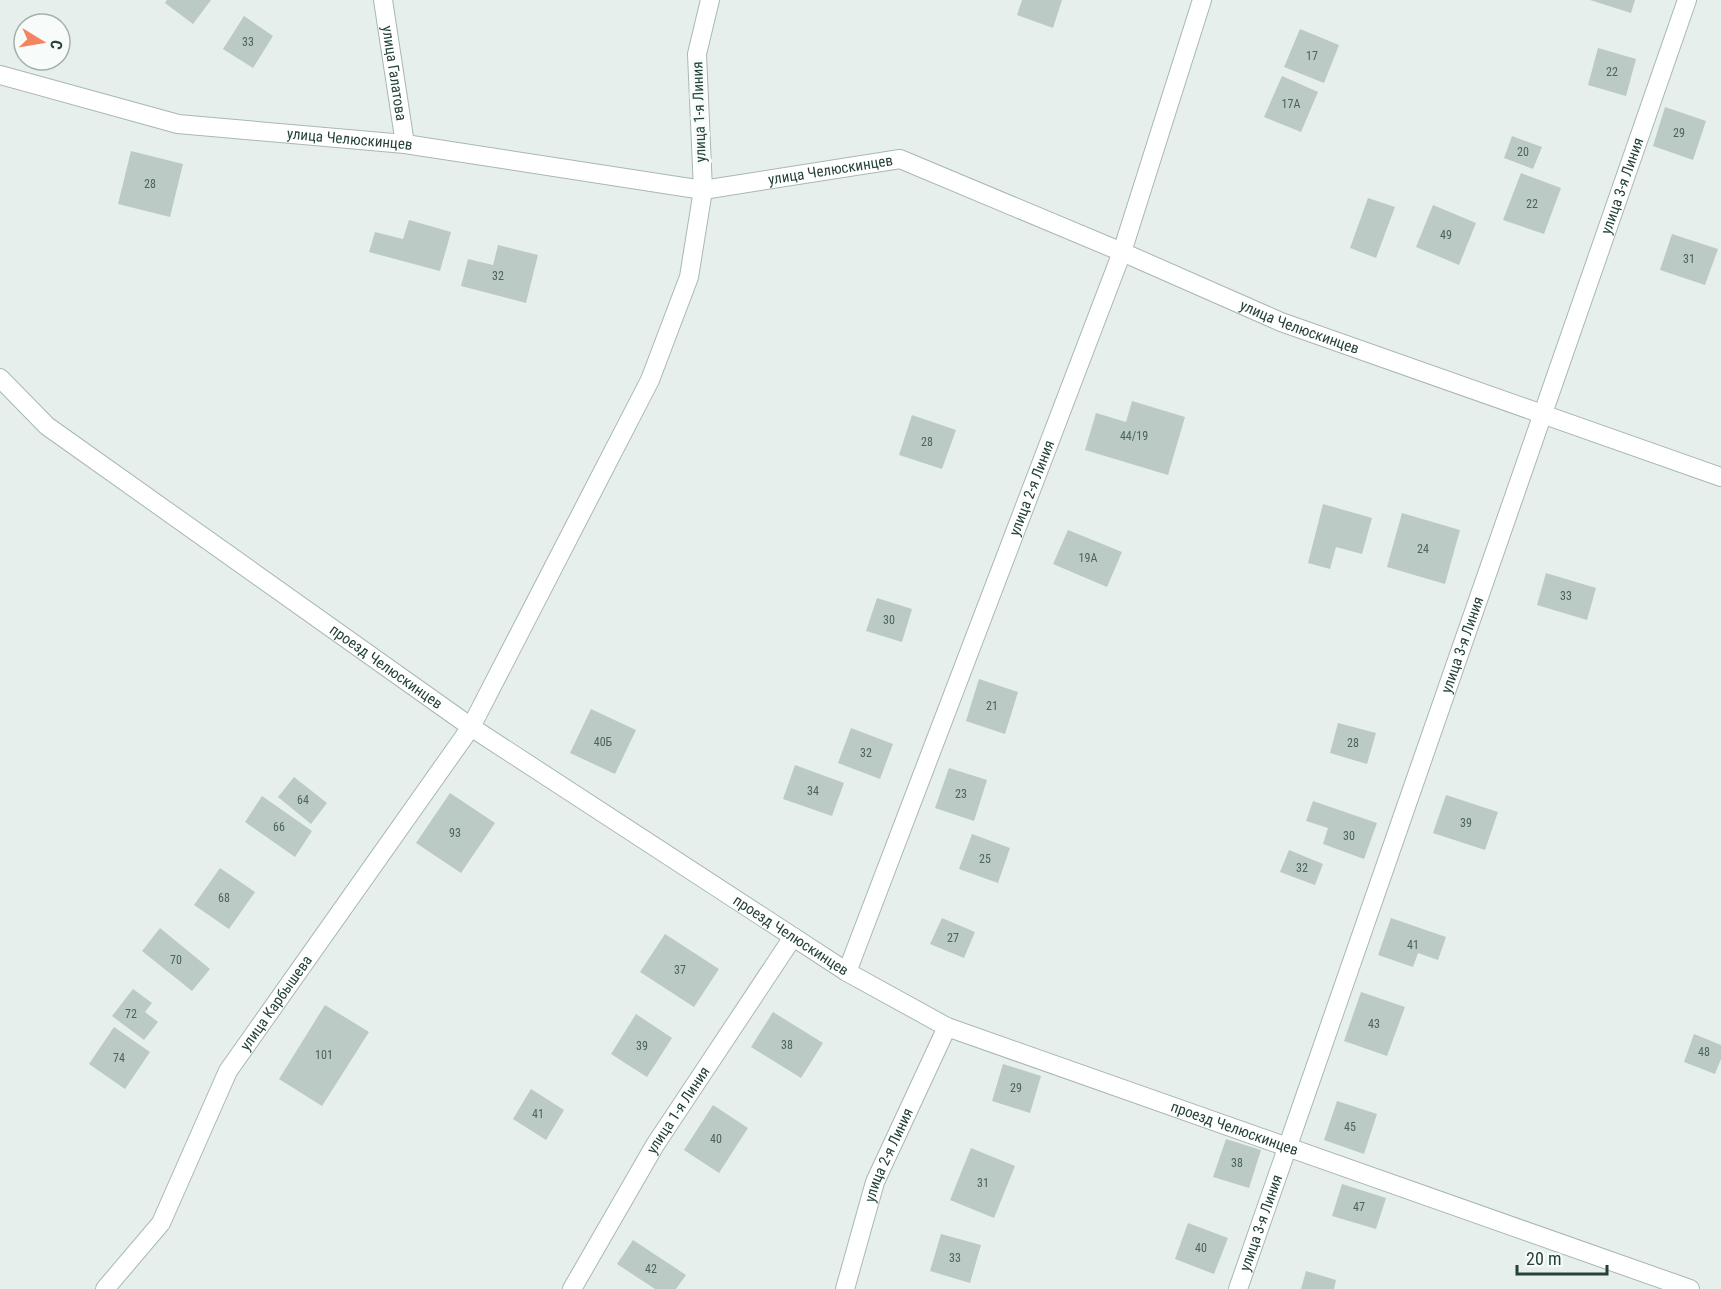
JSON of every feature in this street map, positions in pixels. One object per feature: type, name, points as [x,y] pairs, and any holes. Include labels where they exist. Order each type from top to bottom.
[{"type":"street","name":"улица Галатова","points":[[383,0],[405,144]]},
{"type":"street","name":"улица 1-я Линия","points":[[471,727],[650,380],[689,277],[703,190],[697,54],[710,0]]},
{"type":"street","name":"улица 2-я Линия","points":[[848,972],[1122,252],[1202,0]]},
{"type":"street","name":"улица 3-я Линия","points":[[1238,1289],[1687,0]]},
{"type":"street","name":"улица Челюскинцев","points":[[0,75],[178,124],[405,144],[703,190],[900,159],[1122,252],[1281,322],[1721,477]]},
{"type":"street","name":"проезд Челюскинцев","points":[[0,378],[47,426],[471,727],[848,972],[947,1027],[1690,1289]]},
{"type":"street","name":"улица Карбышева","points":[[105,1289],[161,1223],[228,1071],[471,727]]},
{"type":"street","name":"улица 1-я Линия","points":[[572,1289],[655,1145],[793,936]]},
{"type":"street","name":"улица 2-я Линия","points":[[845,1289],[875,1182],[947,1027]]},
{"type":"building","points":[[167,0],[211,0],[193,24],[165,3]]},
{"type":"building","points":[[1022,0],[1062,0],[1053,28],[1017,15]]},
{"type":"building","points":[[1590,0],[1635,0],[1631,13]]},
{"type":"building","points":[[244,16],[273,36],[253,68],[223,49]]},
{"type":"building","points":[[1300,29],[1339,45],[1324,83],[1284,67]]},
{"type":"building","points":[[1598,48],[1636,59],[1626,96],[1588,85]]},
{"type":"building","points":[[1282,76],[1318,92],[1301,132],[1264,117]]},
{"type":"building","points":[[1665,107],[1706,121],[1693,160],[1653,146]]},
{"type":"building","points":[[1512,136],[1542,147],[1533,169],[1504,158]]},
{"type":"building","points":[[131,151],[183,164],[170,217],[118,204]]},
{"type":"building","points":[[1521,173],[1561,188],[1544,234],[1503,220]]},
{"type":"building","points":[[1368,198],[1395,207],[1376,258],[1350,248]]},
{"type":"building","points":[[1433,205],[1476,223],[1459,265],[1416,247]]},
{"type":"building","points":[[409,220],[451,232],[440,271],[369,252],[375,232],[403,239]]},
{"type":"building","points":[[1672,234],[1718,249],[1705,285],[1660,270]]},
{"type":"building","points":[[498,245],[538,255],[526,303],[461,286],[468,259],[493,265]]},
{"type":"building","points":[[1132,401],[1185,417],[1168,475],[1085,450],[1096,413],[1126,422]]},
{"type":"building","points":[[912,415],[956,430],[942,469],[899,455]]},
{"type":"building","points":[[1323,504],[1372,518],[1362,554],[1336,547],[1330,569],[1308,563]]},
{"type":"building","points":[[1402,513],[1460,530],[1445,584],[1387,567]]},
{"type":"building","points":[[1068,530],[1122,552],[1107,587],[1053,564]]},
{"type":"building","points":[[1546,573],[1596,588],[1587,620],[1537,605]]},
{"type":"building","points":[[877,598],[912,609],[902,642],[866,631]]},
{"type":"building","points":[[979,679],[1018,692],[1005,734],[966,721]]},
{"type":"building","points":[[591,709],[636,730],[615,774],[570,753]]},
{"type":"building","points":[[1338,723],[1376,733],[1367,764],[1330,753]]},
{"type":"building","points":[[851,728],[893,744],[880,779],[838,763]]},
{"type":"building","points":[[795,765],[844,783],[832,816],[783,799]]},
{"type":"building","points":[[949,768],[987,780],[974,821],[935,808]]},
{"type":"building","points":[[294,777],[327,803],[311,824],[278,797]]},
{"type":"building","points":[[450,793],[495,823],[461,873],[416,843]]},
{"type":"building","points":[[1446,795],[1498,812],[1485,850],[1433,833]]},
{"type":"building","points":[[262,796],[312,831],[295,857],[245,822]]},
{"type":"building","points":[[1313,801],[1377,823],[1364,859],[1323,844],[1328,828],[1306,821]]},
{"type":"building","points":[[972,834],[1010,848],[998,883],[959,869]]},
{"type":"building","points":[[1289,850],[1323,864],[1315,885],[1280,872]]},
{"type":"building","points":[[220,868],[255,892],[229,929],[194,905]]},
{"type":"building","points":[[942,918],[975,932],[964,958],[930,944]]},
{"type":"building","points":[[1391,918],[1446,937],[1438,960],[1418,953],[1413,967],[1378,955]]},
{"type":"building","points":[[160,928],[210,969],[192,991],[142,951]]},
{"type":"building","points":[[665,934],[719,969],[694,1007],[640,972]]},
{"type":"building","points":[[133,989],[152,1003],[145,1012],[158,1022],[144,1040],[112,1016]]},
{"type":"building","points":[[1361,992],[1405,1007],[1387,1056],[1344,1041]]},
{"type":"building","points":[[325,1005],[369,1032],[322,1106],[279,1079]]},
{"type":"building","points":[[773,1012],[823,1043],[801,1078],[751,1047]]},
{"type":"building","points":[[636,1014],[672,1038],[647,1077],[611,1054]]},
{"type":"building","points":[[114,1027],[150,1052],[125,1089],[89,1064]]},
{"type":"building","points":[[1694,1034],[1721,1045],[1721,1059],[1715,1074],[1684,1062]]},
{"type":"building","points":[[1003,1064],[1041,1076],[1030,1113],[992,1101]]},
{"type":"building","points":[[531,1089],[564,1110],[546,1140],[513,1119]]},
{"type":"building","points":[[1337,1101],[1377,1114],[1364,1154],[1324,1140]]},
{"type":"building","points":[[713,1105],[748,1128],[719,1173],[684,1150]]},
{"type":"building","points":[[1226,1139],[1261,1150],[1249,1188],[1213,1177]]},
{"type":"building","points":[[971,1148],[1015,1166],[994,1218],[950,1200]]},
{"type":"building","points":[[1342,1184],[1386,1198],[1376,1229],[1332,1216]]},
{"type":"building","points":[[1188,1223],[1228,1238],[1214,1274],[1175,1259]]},
{"type":"building","points":[[941,1234],[981,1245],[970,1283],[930,1271]]},
{"type":"building","points":[[633,1240],[686,1275],[676,1289],[655,1289],[617,1264]]},
{"type":"building","points":[[1306,1271],[1336,1280],[1334,1289],[1301,1289]]}]
